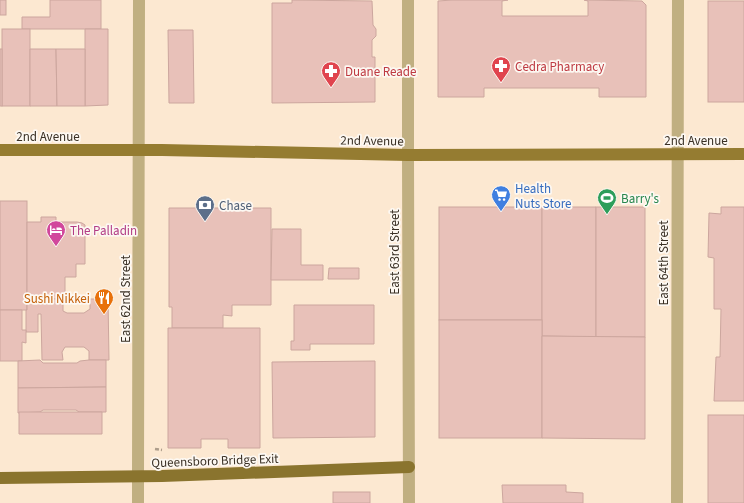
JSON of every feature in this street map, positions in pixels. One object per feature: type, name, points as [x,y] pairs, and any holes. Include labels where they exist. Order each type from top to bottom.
[{"type":"highway","name":"Queensboro Bridge Exit","points":[[0,478],[138,476],[409,467]]},
{"type":"main road","name":"2nd Avenue","points":[[0,150],[140,150],[408,155],[744,154]]},
{"type":"street","name":"East 62nd Street","points":[[138,503],[140,150],[139,0]]},
{"type":"street","name":"East 63rd Street","points":[[408,0],[409,503]]},
{"type":"street","name":"East 64th Street","points":[[677,503],[678,0]]},
{"type":"path","points":[[155,450],[162,450]]},
{"type":"building","points":[[0,0],[6,0],[6,15],[0,15]]},
{"type":"building","points":[[50,0],[101,0],[101,29],[22,29],[22,17],[50,17]]},
{"type":"building","points":[[292,0],[372,1],[373,25],[376,29],[376,36],[372,40],[372,57],[375,57],[375,102],[272,103],[272,3],[292,3]]},
{"type":"building","points":[[508,0],[502,1],[502,16],[588,16],[588,1],[584,0],[642,1],[646,5],[646,97],[599,97],[599,88],[484,88],[484,97],[438,97],[438,1]]},
{"type":"building","points":[[708,1],[744,1],[744,102],[708,102]]},
{"type":"building","points":[[2,29],[30,29],[30,106],[2,106]]},
{"type":"building","points":[[85,29],[108,29],[108,105],[85,106]]},
{"type":"building","points":[[168,30],[193,30],[194,103],[169,103]]},
{"type":"building","points":[[0,49],[2,49],[2,106],[0,106]]},
{"type":"building","points":[[30,49],[56,49],[57,106],[30,106]]},
{"type":"building","points":[[56,49],[85,49],[85,106],[57,106]]},
{"type":"building","points":[[0,201],[27,201],[27,310],[0,310]]},
{"type":"building","points":[[439,207],[542,207],[542,320],[439,320]]},
{"type":"building","points":[[542,207],[596,207],[596,337],[542,336]]},
{"type":"building","points":[[596,207],[645,207],[645,337],[596,337]]},
{"type":"building","points":[[721,207],[744,207],[744,401],[714,401],[716,357],[720,357],[721,309],[714,309],[714,258],[708,257],[709,213],[721,214]]},
{"type":"building","points":[[169,208],[271,208],[271,305],[232,305],[232,316],[223,315],[223,328],[172,328],[172,307],[169,307]]},
{"type":"building","name":"The Palladin","points":[[41,217],[56,217],[56,222],[77,222],[85,225],[85,264],[76,264],[76,277],[65,277],[65,299],[44,299],[44,302],[27,302],[27,222],[41,222]]},
{"type":"building","points":[[272,229],[301,229],[301,265],[323,265],[323,280],[271,280]]},
{"type":"building","points":[[329,268],[359,268],[359,279],[328,279]]},
{"type":"building","points":[[44,299],[63,299],[63,311],[67,313],[84,313],[90,309],[90,299],[108,299],[109,360],[89,360],[89,351],[84,347],[65,347],[62,352],[63,360],[42,360],[41,314],[38,314],[38,332],[26,332],[26,310],[27,302],[44,302]]},
{"type":"building","points":[[294,305],[374,305],[374,344],[310,344],[310,350],[291,350],[291,341],[294,341]]},
{"type":"building","points":[[0,310],[22,310],[22,330],[26,330],[26,343],[22,342],[22,361],[0,361]]},
{"type":"building","points":[[439,320],[542,320],[542,438],[439,438]]},
{"type":"building","points":[[168,328],[260,328],[260,448],[228,448],[228,439],[201,439],[201,448],[168,448]]},
{"type":"building","points":[[542,336],[645,337],[645,439],[542,438]]},
{"type":"building","points":[[40,360],[43,363],[77,363],[80,361],[89,360],[106,360],[106,387],[18,388],[18,361]]},
{"type":"building","points":[[375,361],[375,437],[273,438],[272,362]]},
{"type":"building","points":[[106,387],[106,412],[43,410],[40,412],[18,413],[18,388]]},
{"type":"building","points":[[19,412],[102,412],[102,434],[19,434]]},
{"type":"building","points":[[708,415],[744,415],[744,503],[708,503]]},
{"type":"building","points":[[502,485],[566,485],[566,492],[583,493],[583,503],[503,503]]},
{"type":"building","points":[[333,492],[370,492],[370,503],[333,503]]},
{"type":"place","name":"Cedra Pharmacy","points":[[501,83]]},
{"type":"place","name":"Duane Reade","points":[[331,88]]},
{"type":"place","name":"Health Nuts Store","points":[[501,212]]},
{"type":"place","name":"Barry's","points":[[607,215]]},
{"type":"place","name":"Chase","points":[[205,222]]},
{"type":"place","name":"The Palladin","points":[[56,247]]},
{"type":"place","name":"Sushi Nikkei","points":[[104,315]]}]
